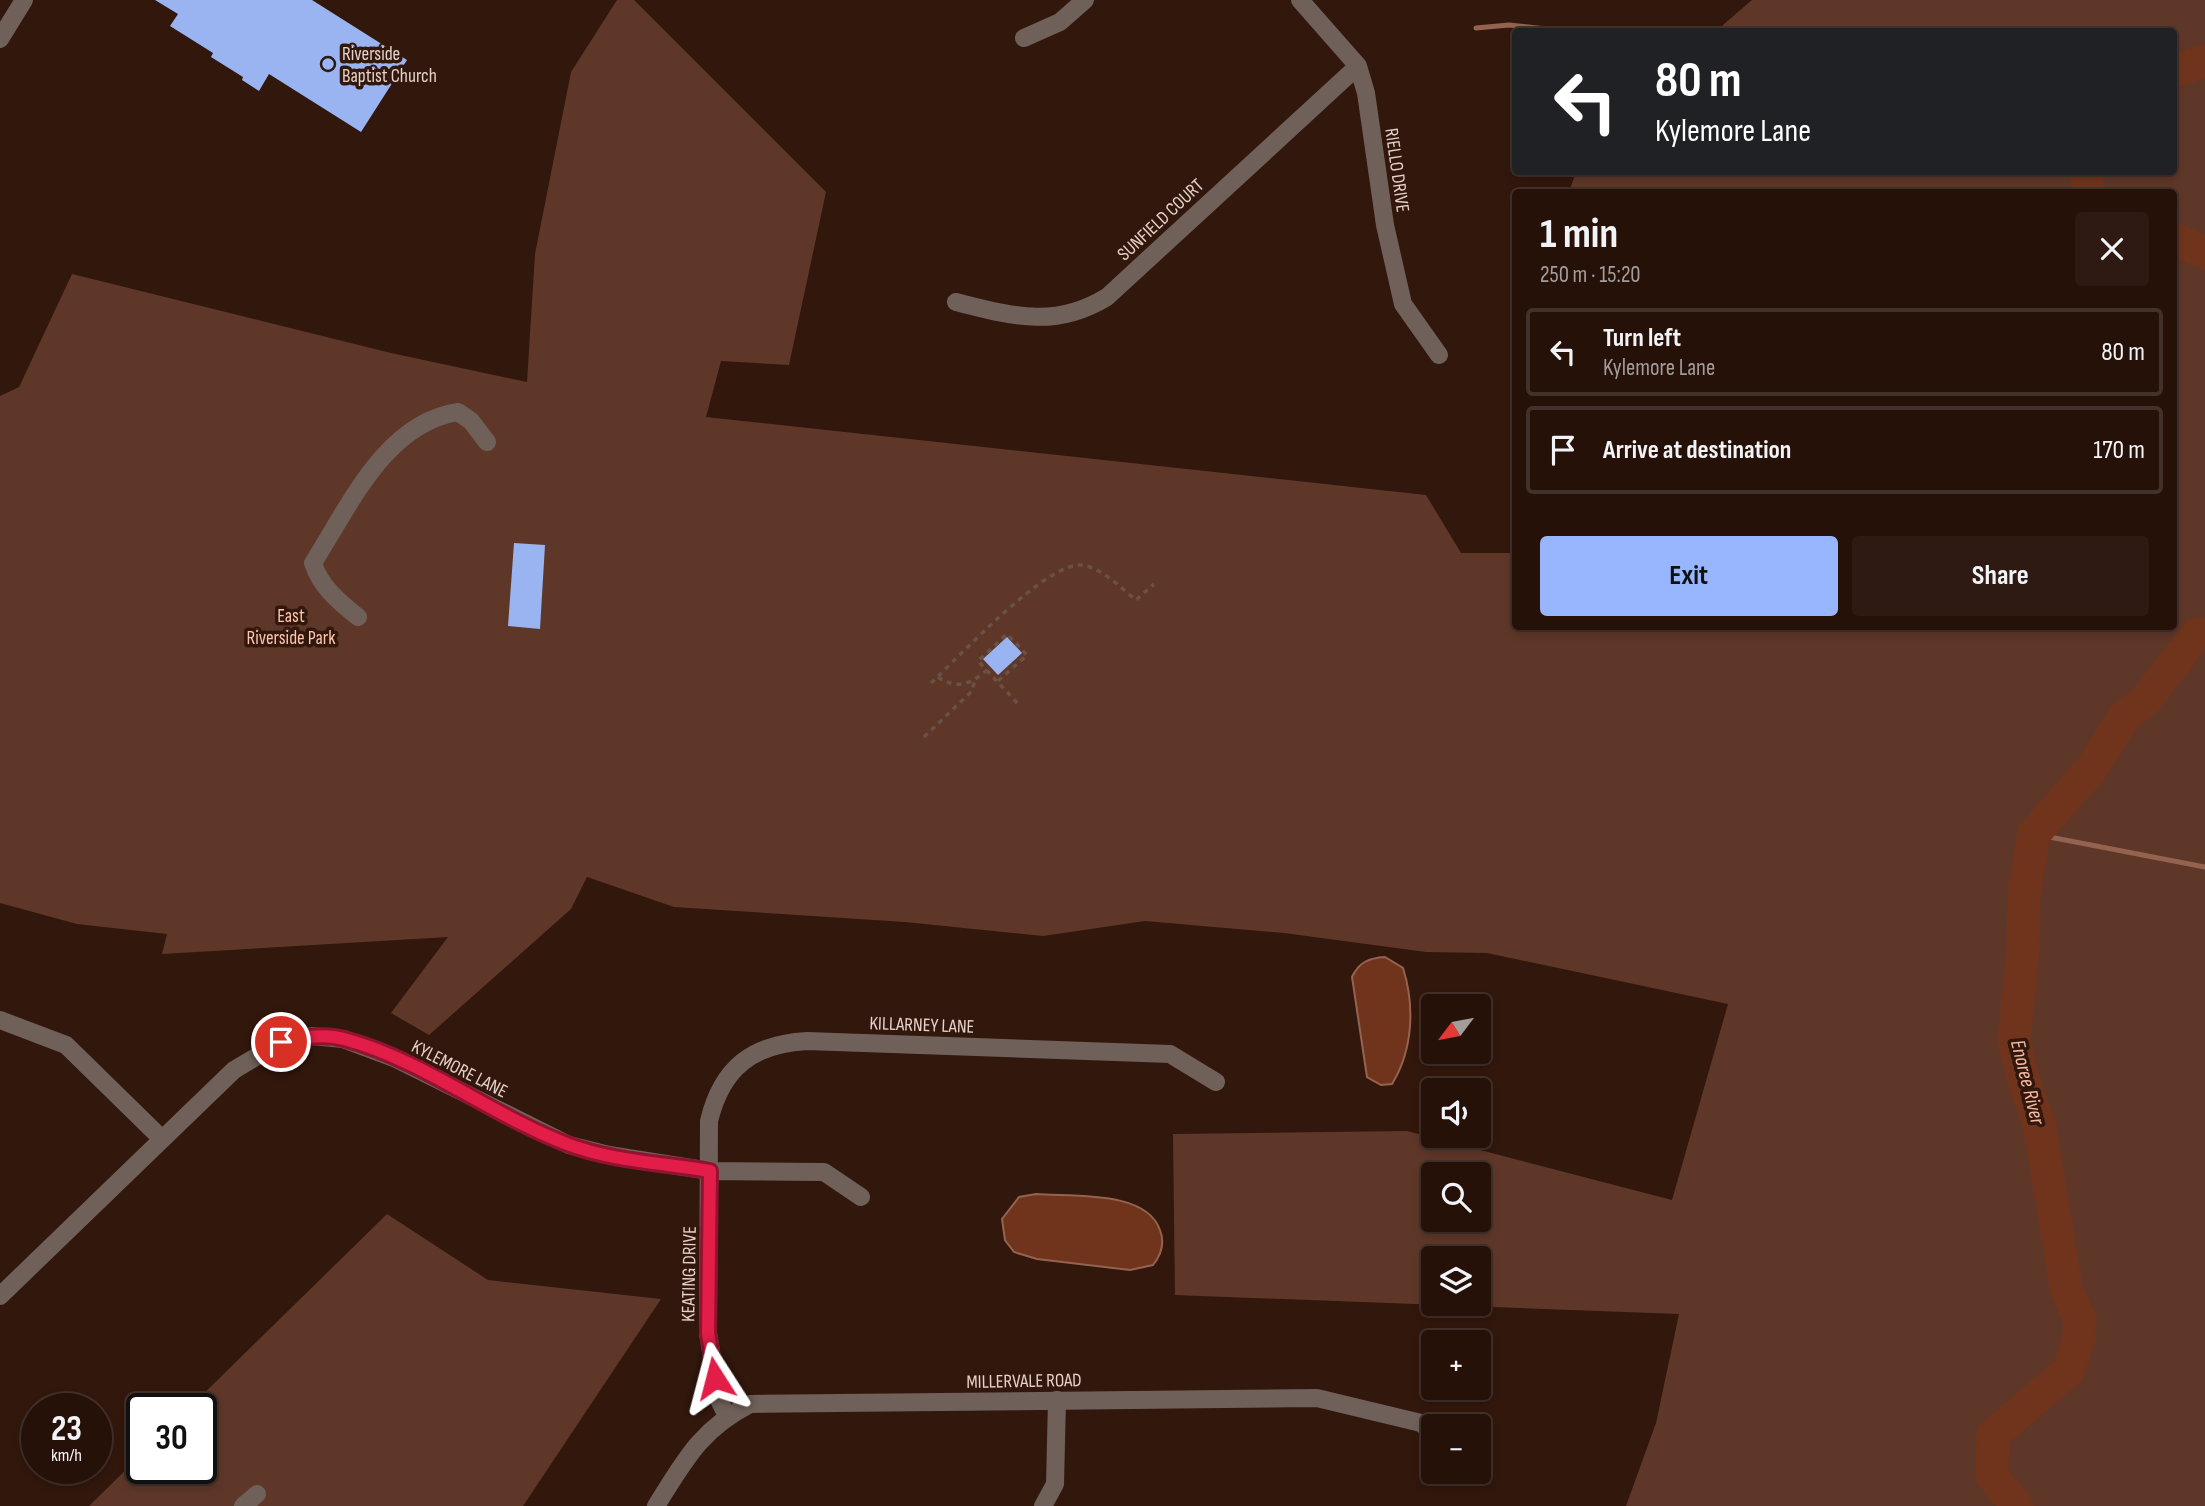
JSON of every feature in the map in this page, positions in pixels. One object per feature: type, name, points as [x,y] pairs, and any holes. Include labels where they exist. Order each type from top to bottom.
[{"type":"street","points":[[0,39],[24,0]]},
{"type":"street","points":[[1024,38],[1060,22],[1085,0]]},
{"type":"street","name":"RIELLO DRIVE","points":[[1300,0],[1357,66],[1366,93],[1385,225],[1403,304],[1439,355]]},
{"type":"street","name":"SUNFIELD COURT","points":[[956,302],[1026,317],[1061,317],[1087,309],[1107,297],[1357,66]]},
{"type":"street","points":[[358,617],[338,601],[316,574],[313,563],[374,468],[422,422],[444,414],[457,412],[471,421],[487,442]]},
{"type":"street","points":[[0,1020],[66,1045],[162,1139]]},
{"type":"street","name":"KYLEMORE LANE","points":[[0,1296],[234,1070],[281,1042],[312,1036],[343,1039],[394,1058],[569,1145],[609,1155],[710,1171],[824,1172],[861,1196]]},
{"type":"street","name":"KILLARNEY LANE","points":[[710,1171],[709,1121],[713,1102],[725,1080],[760,1049],[785,1042],[1170,1054],[1216,1082]]},
{"type":"street","name":"KEATING DRIVE","points":[[710,1171],[708,1333],[719,1400],[727,1416]]},
{"type":"street","name":"MILLERVALE ROAD","points":[[656,1506],[695,1444],[727,1416],[750,1405],[1317,1398],[1421,1423]]},
{"type":"street","points":[[1043,1506],[1055,1484],[1057,1400]]},
{"type":"street","points":[[243,1506],[257,1494]]},
{"type":"path","points":[[931,683],[1023,597],[1063,568],[1082,565],[1098,571],[1136,600],[1154,584]]},
{"type":"path","points":[[998,681],[1027,654],[1007,634],[978,661],[1020,706]]},
{"type":"path","points":[[924,737],[971,692],[975,681],[987,670]]},
{"type":"path","points":[[938,677],[955,685],[975,681]]},
{"type":"green space","name":"East Riverside Park","points":[[617,0],[634,0],[826,192],[789,365],[721,361],[706,417],[1426,495],[1461,553],[1512,553],[1512,630],[2177,630],[2177,189],[1570,189],[1575,175],[2177,175],[2177,28],[1719,28],[1752,0],[2205,0],[2205,1506],[1626,1506],[1656,1423],[1679,1314],[1491,1307],[1491,1246],[1421,1246],[1421,1304],[1175,1295],[1173,1134],[1407,1131],[1421,1135],[1421,1148],[1472,1148],[1672,1200],[1728,1004],[1487,953],[1426,952],[1284,933],[1145,921],[1043,936],[905,922],[674,907],[587,877],[571,909],[429,1035],[391,1013],[448,937],[162,954],[167,934],[77,924],[0,903],[0,396],[19,387],[72,274],[391,353],[527,382],[535,254],[571,72]]},
{"type":"green space","points":[[387,1214],[488,1280],[661,1299],[523,1506],[89,1506],[126,1470],[126,1484],[217,1484],[217,1393],[204,1393]]},
{"type":"shaded area","points":[[1385,957],[1403,968],[1409,997],[1410,1028],[1399,1071],[1392,1084],[1381,1085],[1367,1077],[1352,977],[1365,962]]},
{"type":"shaded area","points":[[1036,1194],[1107,1198],[1140,1208],[1152,1217],[1160,1230],[1162,1244],[1158,1257],[1153,1265],[1130,1270],[1037,1259],[1014,1252],[1005,1240],[1002,1219],[1019,1197]]},
{"type":"building","name":"Riverside Baptist Church","points":[[155,0],[312,0],[407,60],[361,132],[269,74],[259,91],[242,80],[243,77],[211,57],[213,53],[170,26],[178,14]]},
{"type":"building","points":[[514,543],[545,545],[540,629],[508,626]]},
{"type":"building","points":[[1007,637],[1022,653],[998,675],[983,659]]},
{"type":"waterway","points":[[1476,28],[1509,25],[1537,28]]},
{"type":"waterway","name":"Enoree River","points":[[2177,70],[2205,61]]},
{"type":"waterway","name":"Enoree River","points":[[2086,175],[2088,189]]},
{"type":"waterway","name":"Enoree River","points":[[2177,240],[2205,253]]},
{"type":"waterway","name":"Enoree River","points":[[2017,1506],[1992,1476],[1993,1435],[2069,1370],[2079,1337],[2080,1319],[2067,1292],[2039,1123],[2014,1042],[2023,950],[2024,894],[2034,834],[2092,768],[2124,717],[2145,701],[2196,635],[2205,634]]},
{"type":"waterway","points":[[2034,834],[2205,867]]},
{"type":"place","name":"Riverside Baptist Church","points":[[328,64]]},
{"type":"route","points":[[281,1042],[312,1036],[343,1039],[394,1058],[569,1145],[609,1155],[710,1171],[708,1333],[715,1378]]}]
